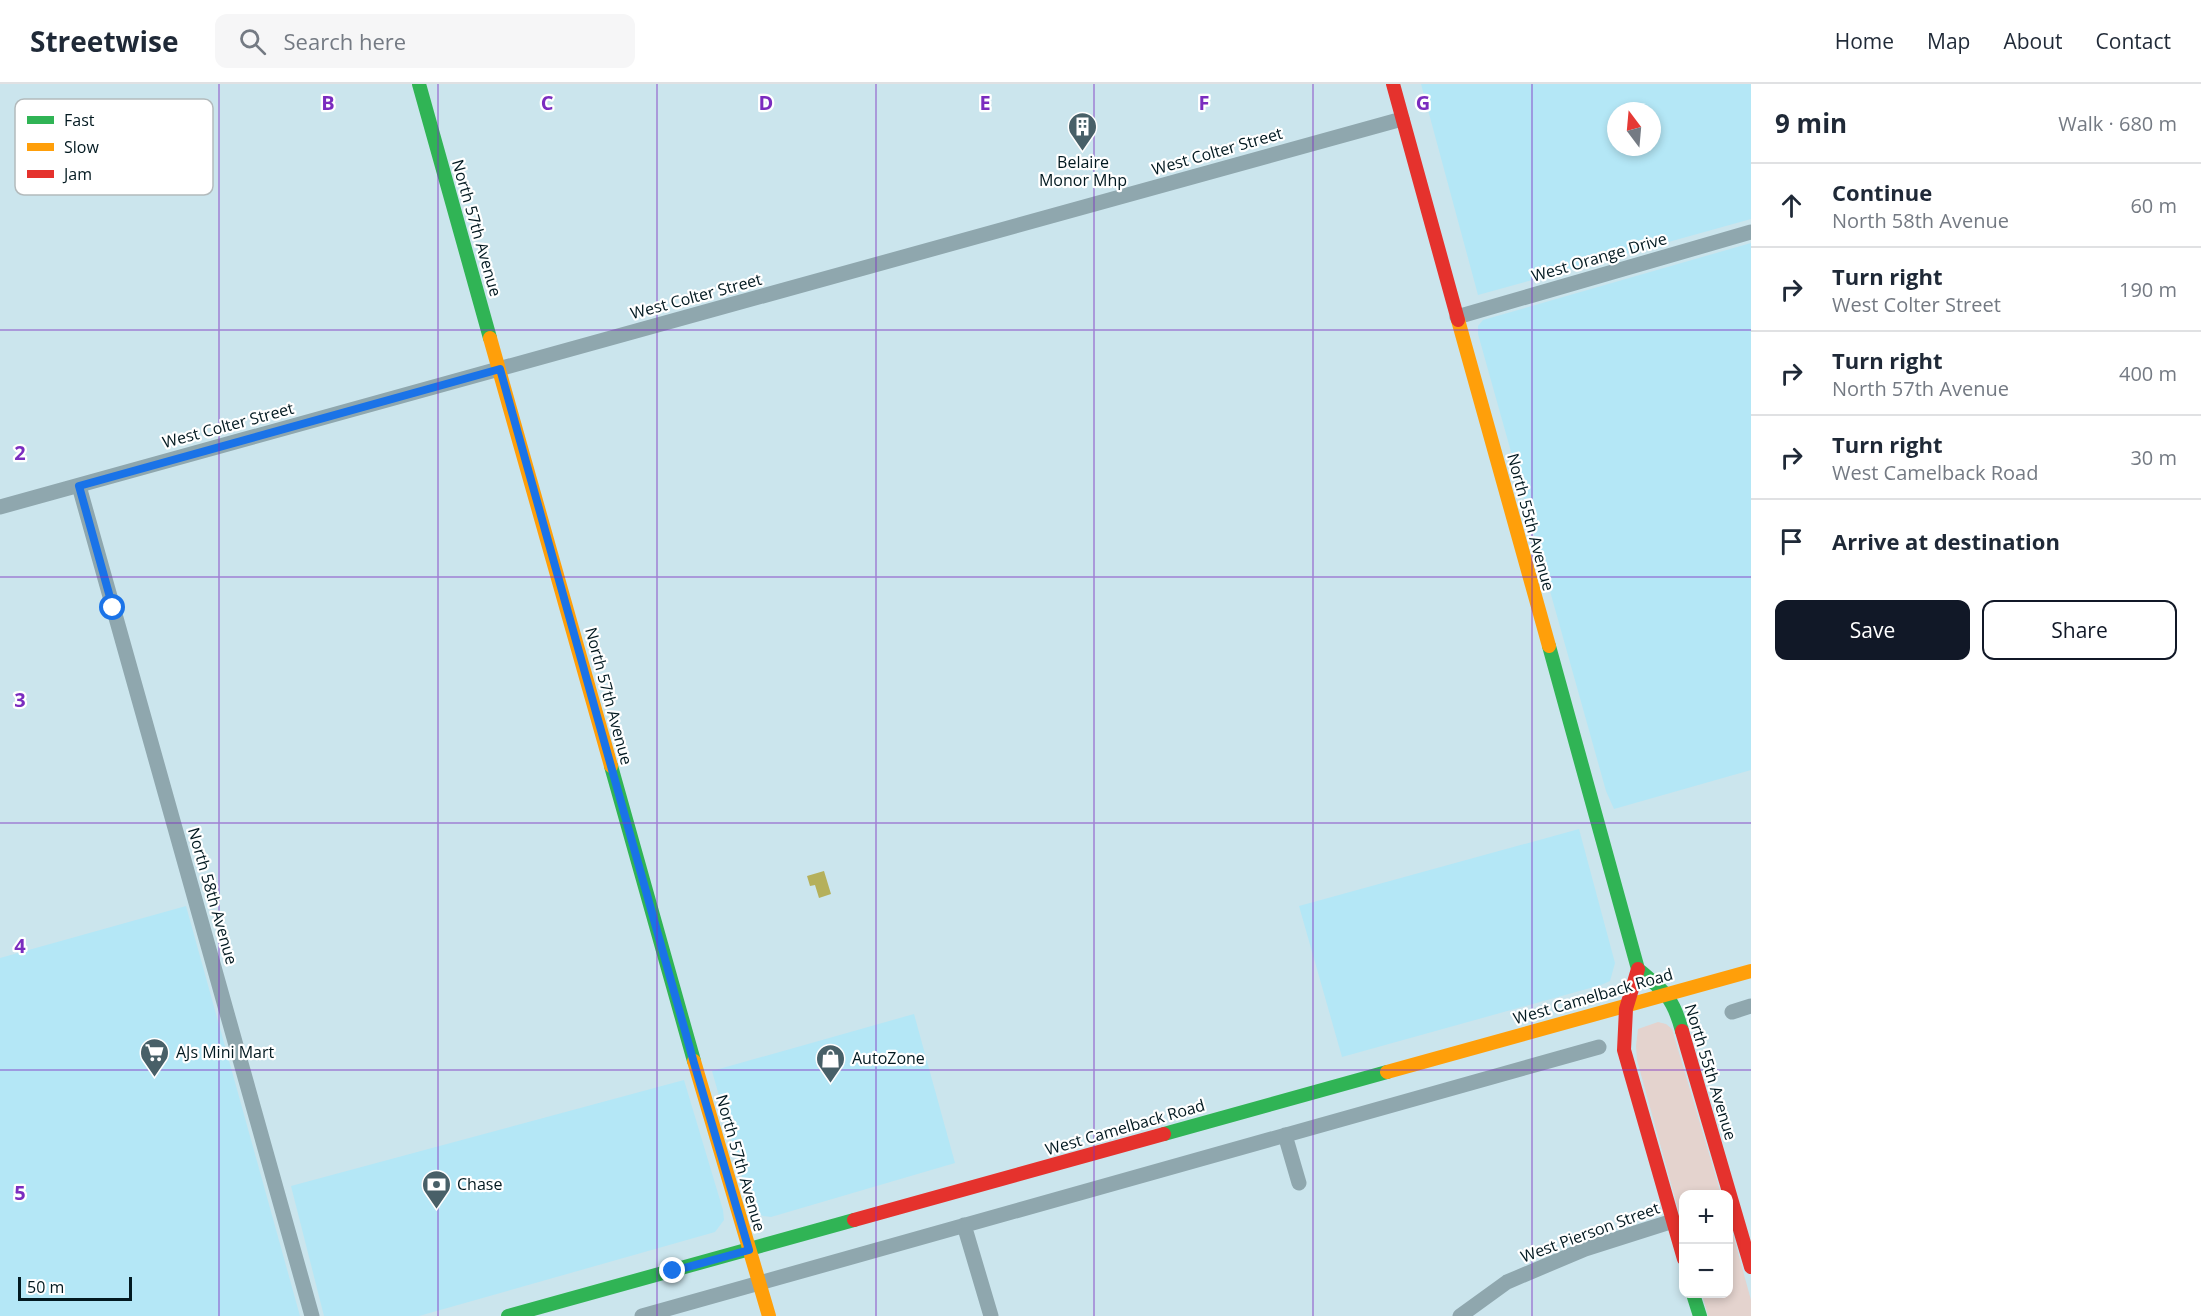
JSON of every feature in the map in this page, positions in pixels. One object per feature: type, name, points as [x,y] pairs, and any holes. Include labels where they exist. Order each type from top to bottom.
[{"type":"street","name":"North 57th Avenue","points":[[419,84],[688,1040],[769,1316]]},
{"type":"street","name":"North 55th Avenue","points":[[1393,84],[1638,969],[1667,994],[1676,1009],[1751,1267]]},
{"type":"street","name":"West Colter Street","points":[[0,507],[1402,118]]},
{"type":"street","name":"West Orange Drive","points":[[1457,317],[1751,232]]},
{"type":"street","name":"North 58th Avenue","points":[[79,486],[312,1316]]},
{"type":"street","points":[[1638,969],[1626,1006],[1623,1025],[1624,1050],[1679,1244]]},
{"type":"street","name":"West Camelback Road","points":[[508,1316],[1751,971]]},
{"type":"street","points":[[1732,1012],[1751,1006]]},
{"type":"street","points":[[642,1316],[1599,1047]]},
{"type":"street","points":[[1285,1135],[1299,1184]]},
{"type":"street","name":"West Pierson Street","points":[[1460,1316],[1507,1282],[1585,1250],[1673,1221]]},
{"type":"street","points":[[964,1225],[991,1316]]},
{"type":"street","points":[[1695,1298],[1700,1316]]},
{"type":"shaded area","points":[[1421,84],[1751,84],[1751,219],[1478,295]]},
{"type":"shaded area","points":[[1751,243],[1751,770],[1614,809],[1606,791],[1478,334],[1478,326],[1483,320]]},
{"type":"shaded area","points":[[1579,829],[1615,963],[1610,981],[1342,1057],[1299,906]]},
{"type":"shaded area","points":[[824,871],[831,894],[819,898],[815,885],[810,886],[807,876]]},
{"type":"shaded area","points":[[186,906],[300,1316],[0,1316],[0,958]]},
{"type":"shaded area","points":[[914,1014],[955,1163],[771,1217],[756,1212],[749,1201],[712,1071]]},
{"type":"shaded area","points":[[1658,1022],[1672,1029],[1720,1190],[1679,1190],[1679,1212],[1637,1060],[1638,1029]]},
{"type":"shaded area","points":[[684,1080],[723,1210],[724,1220],[715,1232],[419,1316],[324,1316],[291,1186]]},
{"type":"shaded area","points":[[1733,1235],[1751,1300],[1751,1316],[1708,1316],[1703,1298],[1733,1298]]},
{"type":"traffic: fast","points":[[419,84],[490,338]]},
{"type":"traffic: fast","points":[[1549,646],[1638,969],[1655,983],[1671,1002],[1682,1031]]},
{"type":"traffic: fast","points":[[611,766],[694,1061]]},
{"type":"traffic: fast","points":[[1164,1134],[1387,1072]]},
{"type":"traffic: fast","points":[[508,1316],[854,1220]]},
{"type":"traffic: fast","points":[[1694,1298],[1700,1316]]},
{"type":"traffic: slow","points":[[1458,320],[1549,646]]},
{"type":"traffic: slow","points":[[490,338],[611,766]]},
{"type":"traffic: slow","points":[[1387,1072],[1751,971]]},
{"type":"traffic: slow","points":[[694,1061],[769,1316]]},
{"type":"traffic: jam","points":[[1393,84],[1458,320]]},
{"type":"traffic: jam","points":[[1638,969],[1626,1009],[1624,1050],[1680,1244]]},
{"type":"traffic: jam","points":[[1682,1031],[1751,1267]]},
{"type":"traffic: jam","points":[[854,1220],[1164,1134]]},
{"type":"place","name":"Belaire Monor Mhp","points":[[1083,152]]},
{"type":"place","name":"AJs Mini Mart","points":[[155,1078]]},
{"type":"place","name":"AutoZone","points":[[831,1084]]},
{"type":"place","name":"Chase","points":[[436,1210]]},
{"type":"route","points":[[113,608],[79,486],[500,369],[694,1063],[749,1250],[673,1271]]}]
